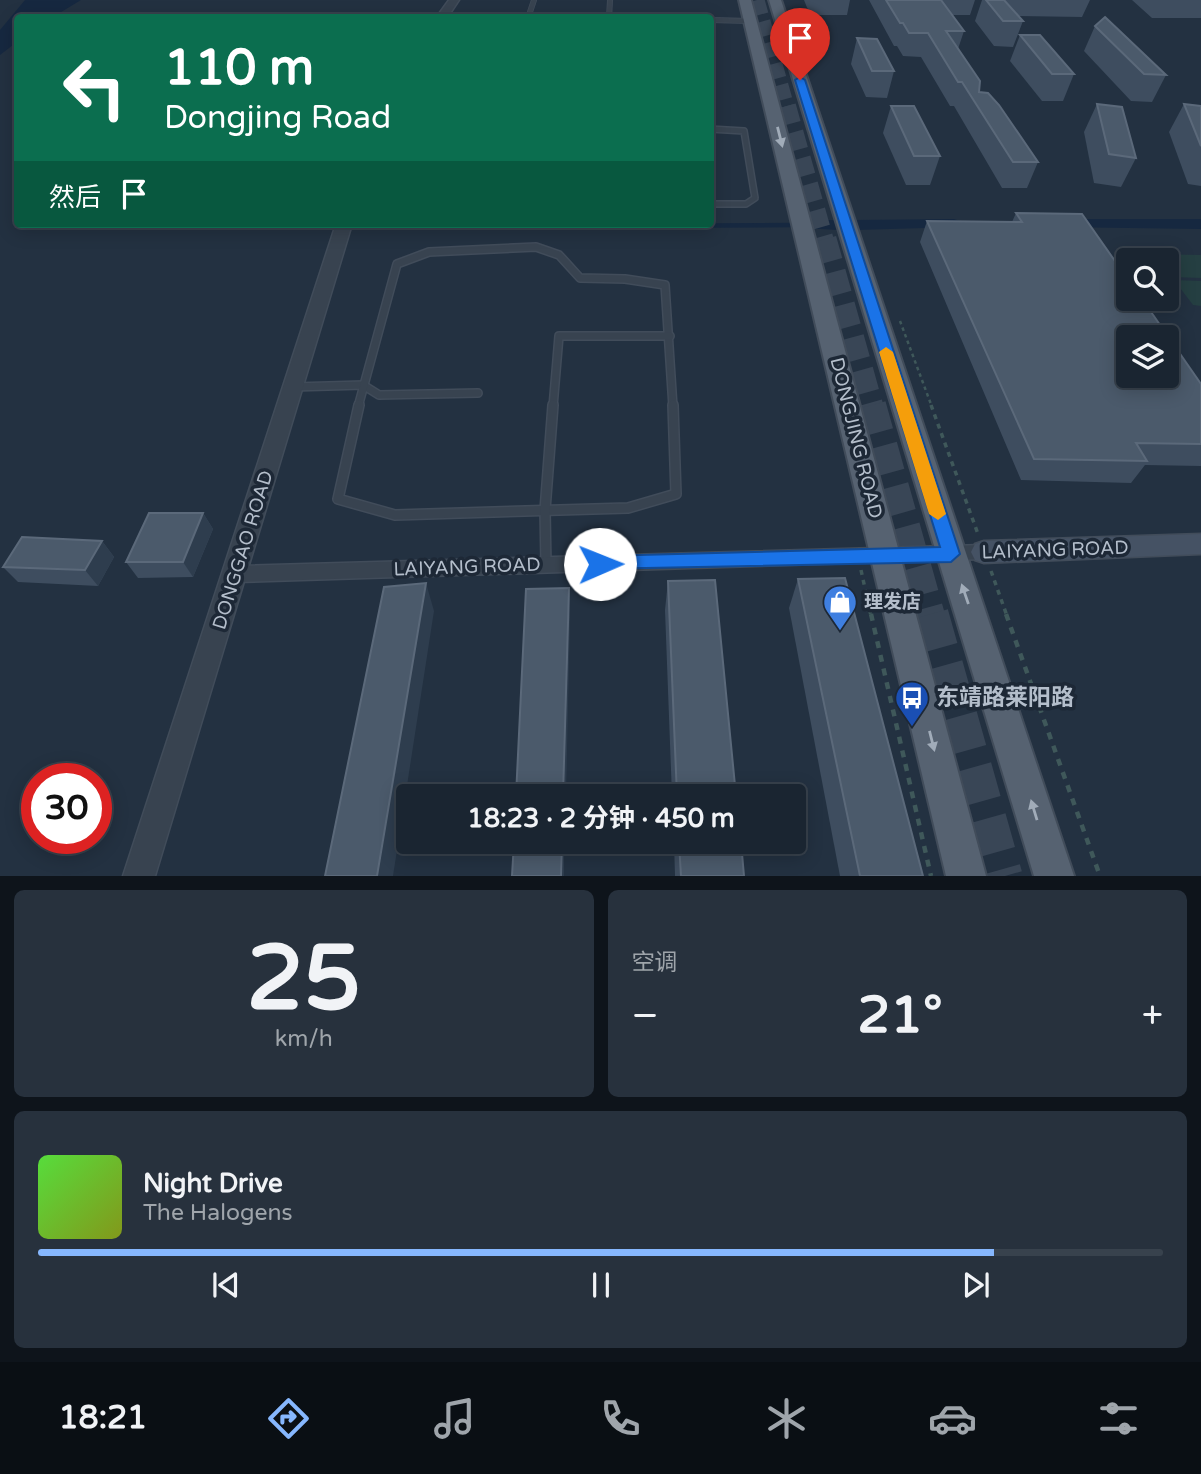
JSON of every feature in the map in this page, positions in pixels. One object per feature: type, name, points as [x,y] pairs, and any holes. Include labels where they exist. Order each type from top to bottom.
[{"type":"main road","name":"DONGJING ROAD","points":[[745,0],[966,876]]},
{"type":"main road","points":[[775,0],[938,513]]},
{"type":"main road","points":[[782,51],[840,237],[938,513],[968,553],[1054,876]]},
{"type":"main road","name":"LAIYANG ROAD","points":[[968,553],[1201,544]]},
{"type":"street","name":"DONGGAO ROAD","points":[[139,876],[343,228]]},
{"type":"street","name":"LAIYANG ROAD","points":[[236,573],[968,553]]},
{"type":"lane","points":[[714,20],[750,21]]},
{"type":"lane","points":[[714,129],[744,131],[755,198],[746,204],[714,204]]},
{"type":"lane","points":[[536,247],[559,255],[580,278],[625,279],[665,285],[670,336],[676,494],[628,508],[395,515],[338,499],[363,385],[397,264],[429,252],[536,247]]},
{"type":"lane","points":[[546,565],[545,510],[559,336],[670,336]]},
{"type":"lane","points":[[293,387],[363,385],[379,395],[478,393]]},
{"type":"green space","points":[[1179,255],[1201,255],[1201,278],[1179,277]]},
{"type":"green space","points":[[1179,280],[1201,281],[1201,306],[1193,305],[1179,287]]},
{"type":"water","points":[[25,0],[81,0],[58,14],[14,14],[14,44],[0,55],[0,30]]},
{"type":"building","points":[[886,0],[941,0],[964,31],[946,31],[980,81],[979,92],[988,93],[999,105],[1038,162],[1013,162],[928,33],[909,33]]},
{"type":"building","points":[[986,0],[1004,0],[1023,21],[1003,21]]},
{"type":"building","points":[[1105,17],[1166,75],[1144,74],[1095,26]]},
{"type":"building","points":[[1020,35],[1040,35],[1074,74],[1052,74]]},
{"type":"building","points":[[857,38],[877,39],[894,71],[872,71]]},
{"type":"building","points":[[1097,104],[1122,107],[1136,158],[1109,154]]},
{"type":"building","points":[[1184,104],[1201,106],[1201,146]]},
{"type":"building","points":[[891,106],[914,106],[940,156],[914,156]]},
{"type":"building","points":[[1016,213],[1082,214],[1116,262],[1116,311],[1150,311],[1160,325],[1116,325],[1116,388],[1179,388],[1179,352],[1201,384],[1201,444],[1136,443],[1147,461],[1034,459],[927,221],[1022,222]]},
{"type":"building","points":[[149,513],[203,513],[183,562],[126,562]]},
{"type":"building","points":[[22,537],[102,541],[85,570],[3,567]]},
{"type":"building","points":[[845,578],[923,876],[860,876],[798,579]]},
{"type":"building","points":[[715,580],[735,784],[676,784],[668,581]]},
{"type":"building","points":[[426,583],[377,876],[325,876],[384,587]]},
{"type":"building","points":[[569,588],[563,784],[517,784],[526,589]]},
{"type":"building","points":[[513,854],[562,854],[561,876],[512,876]]},
{"type":"building","points":[[680,854],[742,854],[744,876],[681,876]]},
{"type":"waterway","points":[[855,225],[954,224]]},
{"type":"waterway","points":[[1063,224],[1201,224]]},
{"type":"waterway","points":[[714,225],[794,225]]},
{"type":"waterway","points":[[811,225],[837,225]]},
{"type":"tunnel","points":[[757,0],[787,107]]},
{"type":"tunnel","points":[[787,106],[825,241]]},
{"type":"tunnel","points":[[825,239],[872,407]]},
{"type":"tunnel","points":[[872,405],[931,616]]},
{"type":"tunnel","points":[[931,614],[1005,876]]},
{"type":"slow traffic","points":[[886,352],[938,514]]},
{"type":"place","name":"理发店","points":[[840,632]]},
{"type":"place","name":"东靖路莱阳路","points":[[912,728]]},
{"type":"route","points":[[600,564],[951,554],[800,80]]}]
